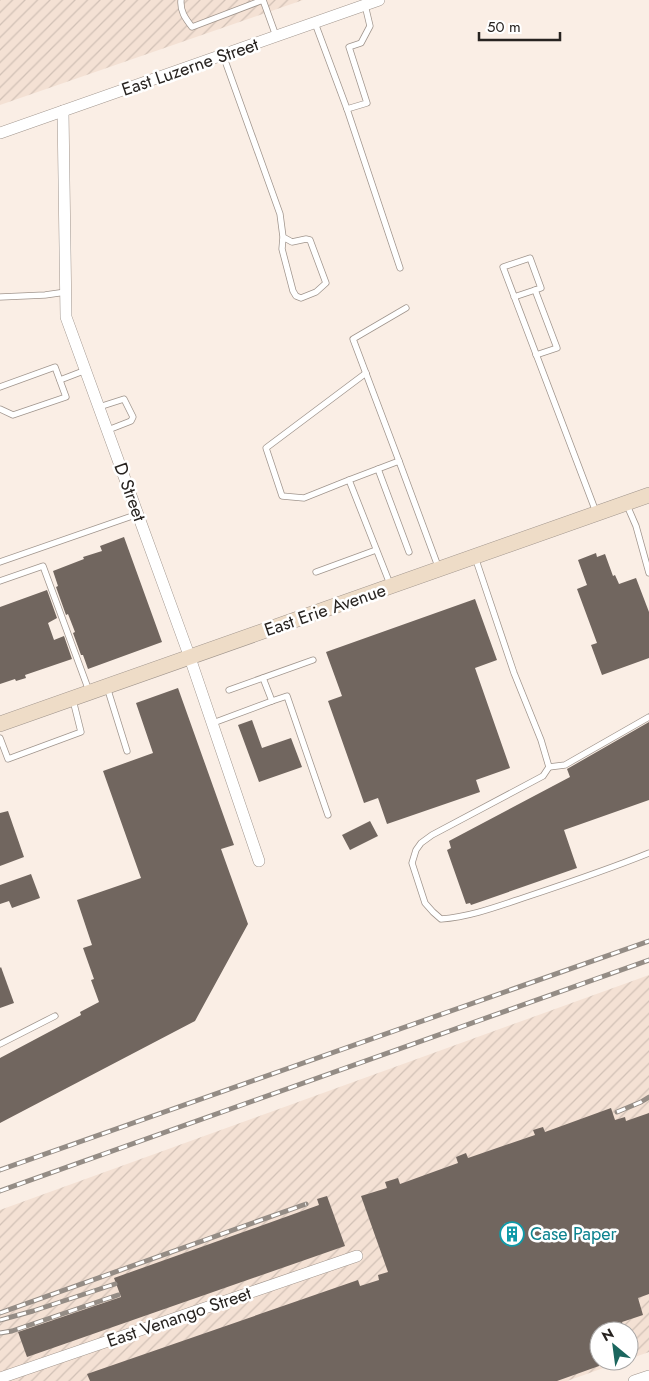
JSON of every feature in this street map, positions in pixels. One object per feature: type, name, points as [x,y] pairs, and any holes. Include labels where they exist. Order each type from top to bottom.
[{"type":"main road","name":"East Erie Avenue","points":[[0,724],[649,495]]},
{"type":"street","name":"East Luzerne Street","points":[[0,133],[379,0]]},
{"type":"street","name":"D Street","points":[[63,111],[66,317],[190,657],[260,861]]},
{"type":"street","name":"East Venango Street","points":[[0,1378],[358,1256]]},
{"type":"street","points":[[634,1381],[649,1376]]},
{"type":"lane","points":[[180,0],[180,6],[185,18],[192,27],[263,0],[276,36]]},
{"type":"lane","points":[[347,109],[367,103],[349,47],[361,43],[370,26],[365,5]]},
{"type":"lane","points":[[314,23],[347,109],[400,268]]},
{"type":"lane","points":[[223,55],[280,214],[284,236],[282,249],[293,291],[296,296],[301,298],[316,292],[326,283],[310,240],[292,242],[284,236]]},
{"type":"lane","points":[[514,297],[542,288],[530,258],[503,268],[514,297],[536,355],[597,514]]},
{"type":"lane","points":[[535,290],[557,348],[536,355]]},
{"type":"lane","points":[[0,297],[66,292]]},
{"type":"lane","points":[[406,308],[353,338],[439,569]]},
{"type":"lane","points":[[0,387],[56,367],[66,397],[13,415],[0,409]]},
{"type":"lane","points":[[60,380],[86,370]]},
{"type":"lane","points":[[366,373],[266,448],[282,496],[304,498],[399,461]]},
{"type":"lane","points":[[99,407],[124,399],[133,417],[131,422],[108,430]]},
{"type":"lane","points":[[378,469],[408,552]]},
{"type":"lane","points":[[349,480],[390,586]]},
{"type":"lane","points":[[626,503],[636,526],[649,573]]},
{"type":"lane","points":[[0,562],[138,514]]},
{"type":"lane","points":[[316,572],[376,550]]},
{"type":"lane","points":[[475,557],[514,673],[541,740],[549,767]]},
{"type":"lane","points":[[0,581],[43,566],[90,693]]},
{"type":"lane","points":[[230,690],[314,660]]},
{"type":"lane","points":[[263,678],[272,701]]},
{"type":"lane","points":[[107,687],[127,751]]},
{"type":"lane","points":[[213,723],[287,696],[328,815]]},
{"type":"lane","points":[[0,738],[8,759],[81,732],[72,699]]},
{"type":"lane","points":[[649,718],[565,765],[549,767],[543,776],[432,835],[421,843],[416,850],[412,862],[426,903],[441,919],[484,911],[602,873],[649,854]]},
{"type":"lane","points":[[0,1044],[55,1016]]},
{"type":"shaded area","points":[[0,0],[303,0],[0,105]]},
{"type":"shaded area","name":"Case Paper","points":[[649,975],[649,1352],[639,1356],[639,1321],[589,1321],[589,1371],[595,1371],[567,1381],[0,1381],[0,1210]]},
{"type":"building","points":[[124,537],[162,642],[88,669],[56,587],[58,586],[53,571],[84,559],[83,557],[102,551],[100,546]]},
{"type":"building","points":[[596,553],[597,557],[605,554],[613,576],[615,575],[619,584],[636,578],[649,612],[649,658],[602,675],[591,645],[597,643],[577,589],[587,585],[578,560]]},
{"type":"building","points":[[47,590],[57,618],[48,623],[54,640],[64,636],[72,659],[25,675],[26,678],[0,684],[0,607]]},
{"type":"building","points":[[475,599],[497,660],[475,668],[510,768],[476,780],[480,792],[387,824],[378,798],[364,803],[328,701],[342,696],[326,652]]},
{"type":"building","points":[[178,688],[234,845],[221,849],[248,924],[195,1021],[0,1123],[0,1058],[81,1015],[80,1012],[99,1002],[91,980],[94,979],[83,948],[92,945],[77,900],[141,878],[103,771],[153,753],[136,703]]},
{"type":"building","points":[[252,720],[262,748],[291,738],[302,767],[259,782],[238,725]]},
{"type":"building","points":[[649,722],[649,800],[564,830],[577,868],[471,905],[470,903],[466,904],[447,850],[451,848],[449,841],[570,777],[567,769]]},
{"type":"building","points":[[8,811],[24,857],[0,866],[0,813]]},
{"type":"building","points":[[370,821],[378,836],[350,850],[342,835]]},
{"type":"building","points":[[31,874],[40,898],[12,908],[9,901],[0,904],[0,885]]},
{"type":"building","points":[[0,968],[14,1003],[0,1008]]},
{"type":"building","name":"Case Paper","points":[[611,1108],[615,1120],[625,1117],[626,1121],[649,1113],[649,1294],[638,1298],[643,1315],[625,1321],[589,1321],[589,1370],[557,1381],[90,1381],[87,1374],[358,1280],[360,1286],[379,1280],[378,1275],[388,1272],[361,1196],[387,1188],[385,1182],[398,1178],[400,1184],[458,1163],[456,1157],[466,1153],[468,1158],[535,1135],[533,1130],[543,1127],[545,1132]]},
{"type":"building","points":[[327,1196],[345,1246],[27,1357],[18,1332],[121,1297],[114,1278],[319,1205],[317,1199]]},
{"type":"railway","points":[[0,1170],[649,941]]},
{"type":"railway","points":[[0,1191],[649,960]]},
{"type":"railway","points":[[617,1112],[649,1097]]},
{"type":"railway","points":[[0,1313],[306,1204]]},
{"type":"railway","points":[[0,1320],[115,1284]]},
{"type":"railway","points":[[0,1333],[12,1331],[118,1295]]},
{"type":"place","name":"Case Paper","points":[[512,1234]]}]
